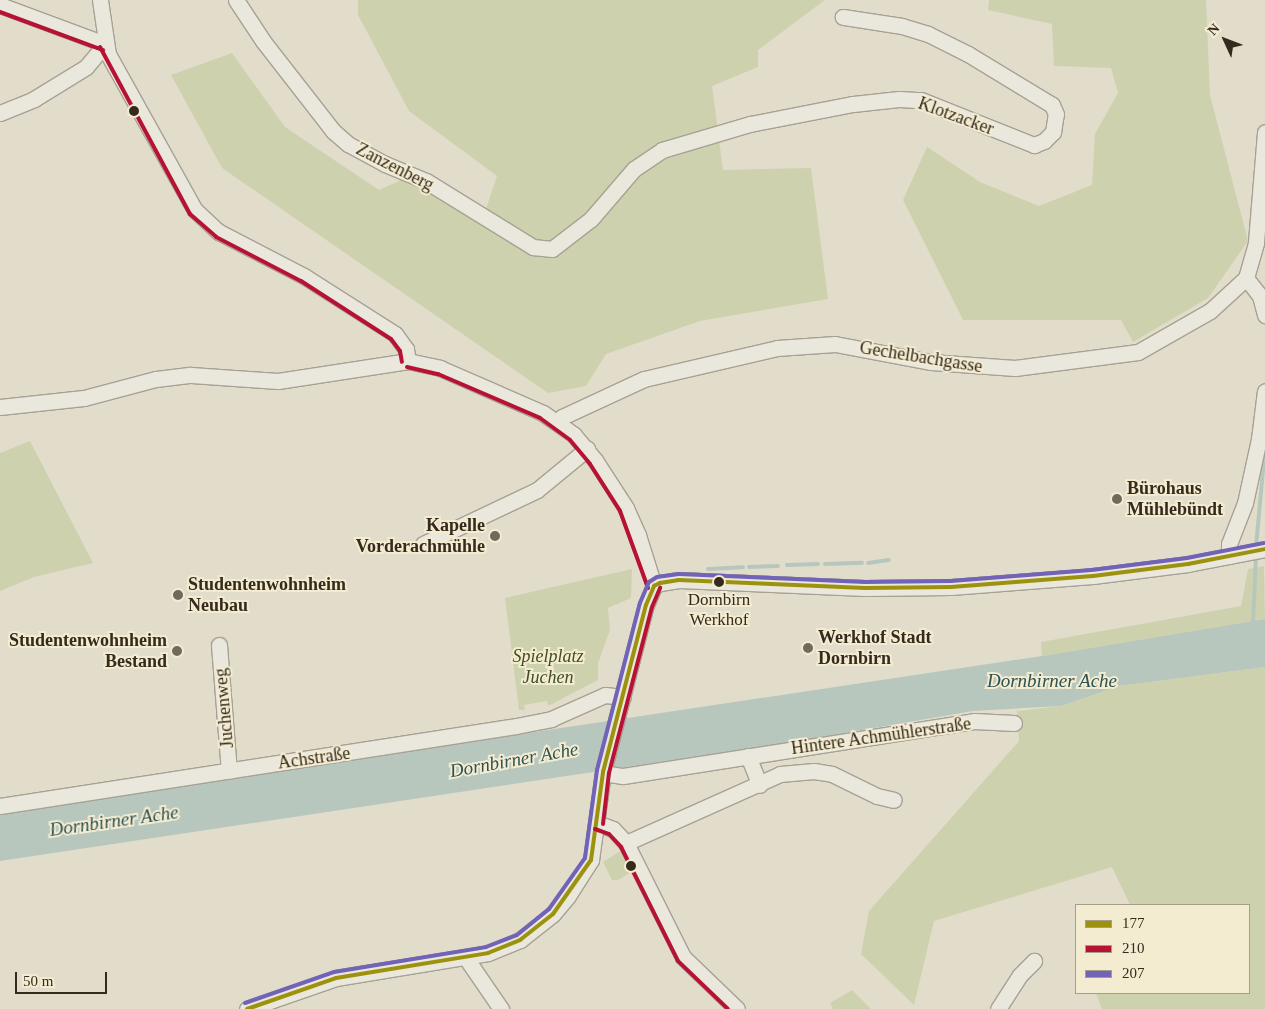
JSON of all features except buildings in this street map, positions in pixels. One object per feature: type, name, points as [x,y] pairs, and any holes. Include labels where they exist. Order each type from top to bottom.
[{"type":"street","points":[[100,0],[105,44],[195,210],[219,232],[313,281],[395,334],[406,349],[408,361]]},
{"type":"street","name":"Zanzenberg","points":[[236,0],[263,41],[333,130],[348,144],[384,164],[426,181],[533,247],[552,249],[574,235]]},
{"type":"street","points":[[0,5],[105,44]]},
{"type":"street","name":"Klotzacker","points":[[574,235],[634,169],[662,150],[750,124],[854,104],[898,99],[921,100],[1034,145],[1044,141],[1053,132],[1056,114],[1052,105],[968,54],[928,34],[902,26],[843,17]]},
{"type":"street","points":[[0,113],[34,99],[81,71],[99,55],[105,44]]},
{"type":"street","points":[[1265,132],[1254,281],[1265,315]]},
{"type":"street","name":"Gechelbachgasse","points":[[557,422],[562,416],[644,379],[777,348],[835,344],[931,362],[1015,368],[1138,352],[1210,311],[1254,281]]},
{"type":"street","points":[[0,407],[84,398],[156,380],[191,375],[278,381],[408,361],[440,368],[557,422],[587,449],[630,517],[654,586],[646,604],[603,775],[595,847],[587,868],[553,914],[520,940],[466,958],[336,978],[247,1009]]},
{"type":"street","points":[[1229,556],[1229,544],[1245,503],[1259,439],[1265,391]]},
{"type":"street","points":[[422,544],[537,490],[587,449]]},
{"type":"street","points":[[654,586],[679,580],[865,588],[951,587],[1085,576],[1229,556],[1265,549]]},
{"type":"street","name":"Juchenweg","points":[[219,645],[229,771]]},
{"type":"street","name":"Achstraße","points":[[0,806],[516,726],[551,719],[605,696],[623,697]]},
{"type":"street","name":"Hintere Achmühlerstraße","points":[[603,775],[623,776],[966,722],[1014,723]]},
{"type":"street","points":[[748,756],[760,785]]},
{"type":"street","name":"Hintere Achmühlerstraße","points":[[626,842],[760,785],[780,774],[814,771],[832,774],[877,796],[894,800]]},
{"type":"street","points":[[597,823],[613,830],[626,842],[683,957],[737,1009]]},
{"type":"street","points":[[466,958],[501,1009]]},
{"type":"street","points":[[998,1009],[1020,976],[1034,961]]},
{"type":"green space","points":[[358,0],[825,0],[758,50],[758,67],[712,86],[723,170],[811,168],[828,299],[700,321],[606,354],[586,386],[548,393],[222,168],[171,75],[232,53],[285,127],[379,190],[406,178],[485,212],[497,176],[409,111],[358,15]]},
{"type":"green space","points":[[989,0],[1206,0],[1210,95],[1248,241],[1208,298],[1133,342],[1121,320],[963,320],[903,200],[927,147],[980,182],[1039,206],[1092,185],[1095,134],[1118,93],[1111,68],[1054,66],[1052,24],[988,10]]},
{"type":"green space","points":[[30,441],[93,563],[34,577],[0,591],[0,453]]},
{"type":"green space","points":[[1264,566],[1265,619],[1042,656],[1041,642],[1241,606],[1248,569]]},
{"type":"green space","name":"Spielplatz Juchen","points":[[632,569],[631,598],[608,608],[610,630],[598,663],[598,680],[548,706],[547,701],[524,705],[525,710],[519,710],[505,598]]},
{"type":"green space","points":[[1265,667],[1265,1009],[1102,1009],[1096,994],[1250,994],[1250,904],[1130,904],[1112,867],[934,921],[914,1005],[861,954],[869,911],[1019,741],[1017,711],[1061,706],[1119,686]]},
{"type":"green space","points":[[622,850],[633,871],[618,880],[612,880],[603,862]]},
{"type":"green space","points":[[852,990],[871,1009],[833,1009],[830,1003]]},
{"type":"water","name":"Dornbirner Ache","points":[[1265,619],[1265,667],[1119,686],[1061,706],[973,711],[787,743],[0,861],[0,812],[1042,656]]},
{"type":"waterway","points":[[1256,547],[1265,449]]},
{"type":"waterway","points":[[1253,624],[1256,554]]},
{"type":"waterway","points":[[868,563],[889,560]]},
{"type":"waterway","points":[[825,564],[862,563]]},
{"type":"waterway","points":[[787,565],[818,564]]},
{"type":"waterway","points":[[749,567],[778,566]]},
{"type":"waterway","points":[[708,569],[743,567]]},
{"type":"transit line","name":"210","points":[[0,12],[103,50]]},
{"type":"transit line","name":"210","points":[[100,47],[190,214],[216,237],[301,281],[391,339],[400,351],[402,362]]},
{"type":"transit line","name":"210","points":[[407,367],[438,374],[540,418],[570,440],[590,464],[620,511],[648,588]]},
{"type":"transit line","name":"207","points":[[245,1003],[334,972],[486,947],[517,935],[549,909],[585,858],[597,770],[640,603],[649,582],[657,577],[679,574],[865,582],[951,581],[1092,570],[1187,558],[1264,543]]},
{"type":"transit line","name":"177","points":[[247,1009],[336,978],[488,953],[520,940],[553,914],[591,860],[603,772],[646,605],[654,586],[660,583],[679,580],[865,588],[951,587],[1093,576],[1188,564],[1265,549]]},
{"type":"transit line","name":"210","points":[[603,824],[609,773],[652,607],[660,588]]},
{"type":"transit line","name":"210","points":[[595,829],[609,834],[621,847],[678,961],[728,1009]]},
{"type":"place","name":"Bürohaus Mühlebündt","points":[[1117,499]]},
{"type":"place","name":"Kapelle Vorderachmühle","points":[[495,536]]},
{"type":"place","name":"Dornbirn Werkhof","points":[[719,582]]},
{"type":"place","name":"Studentenwohnheim Neubau","points":[[178,595]]},
{"type":"place","name":"Werkhof Stadt Dornbirn","points":[[808,648]]},
{"type":"place","name":"Studentenwohnheim Bestand","points":[[177,651]]}]
